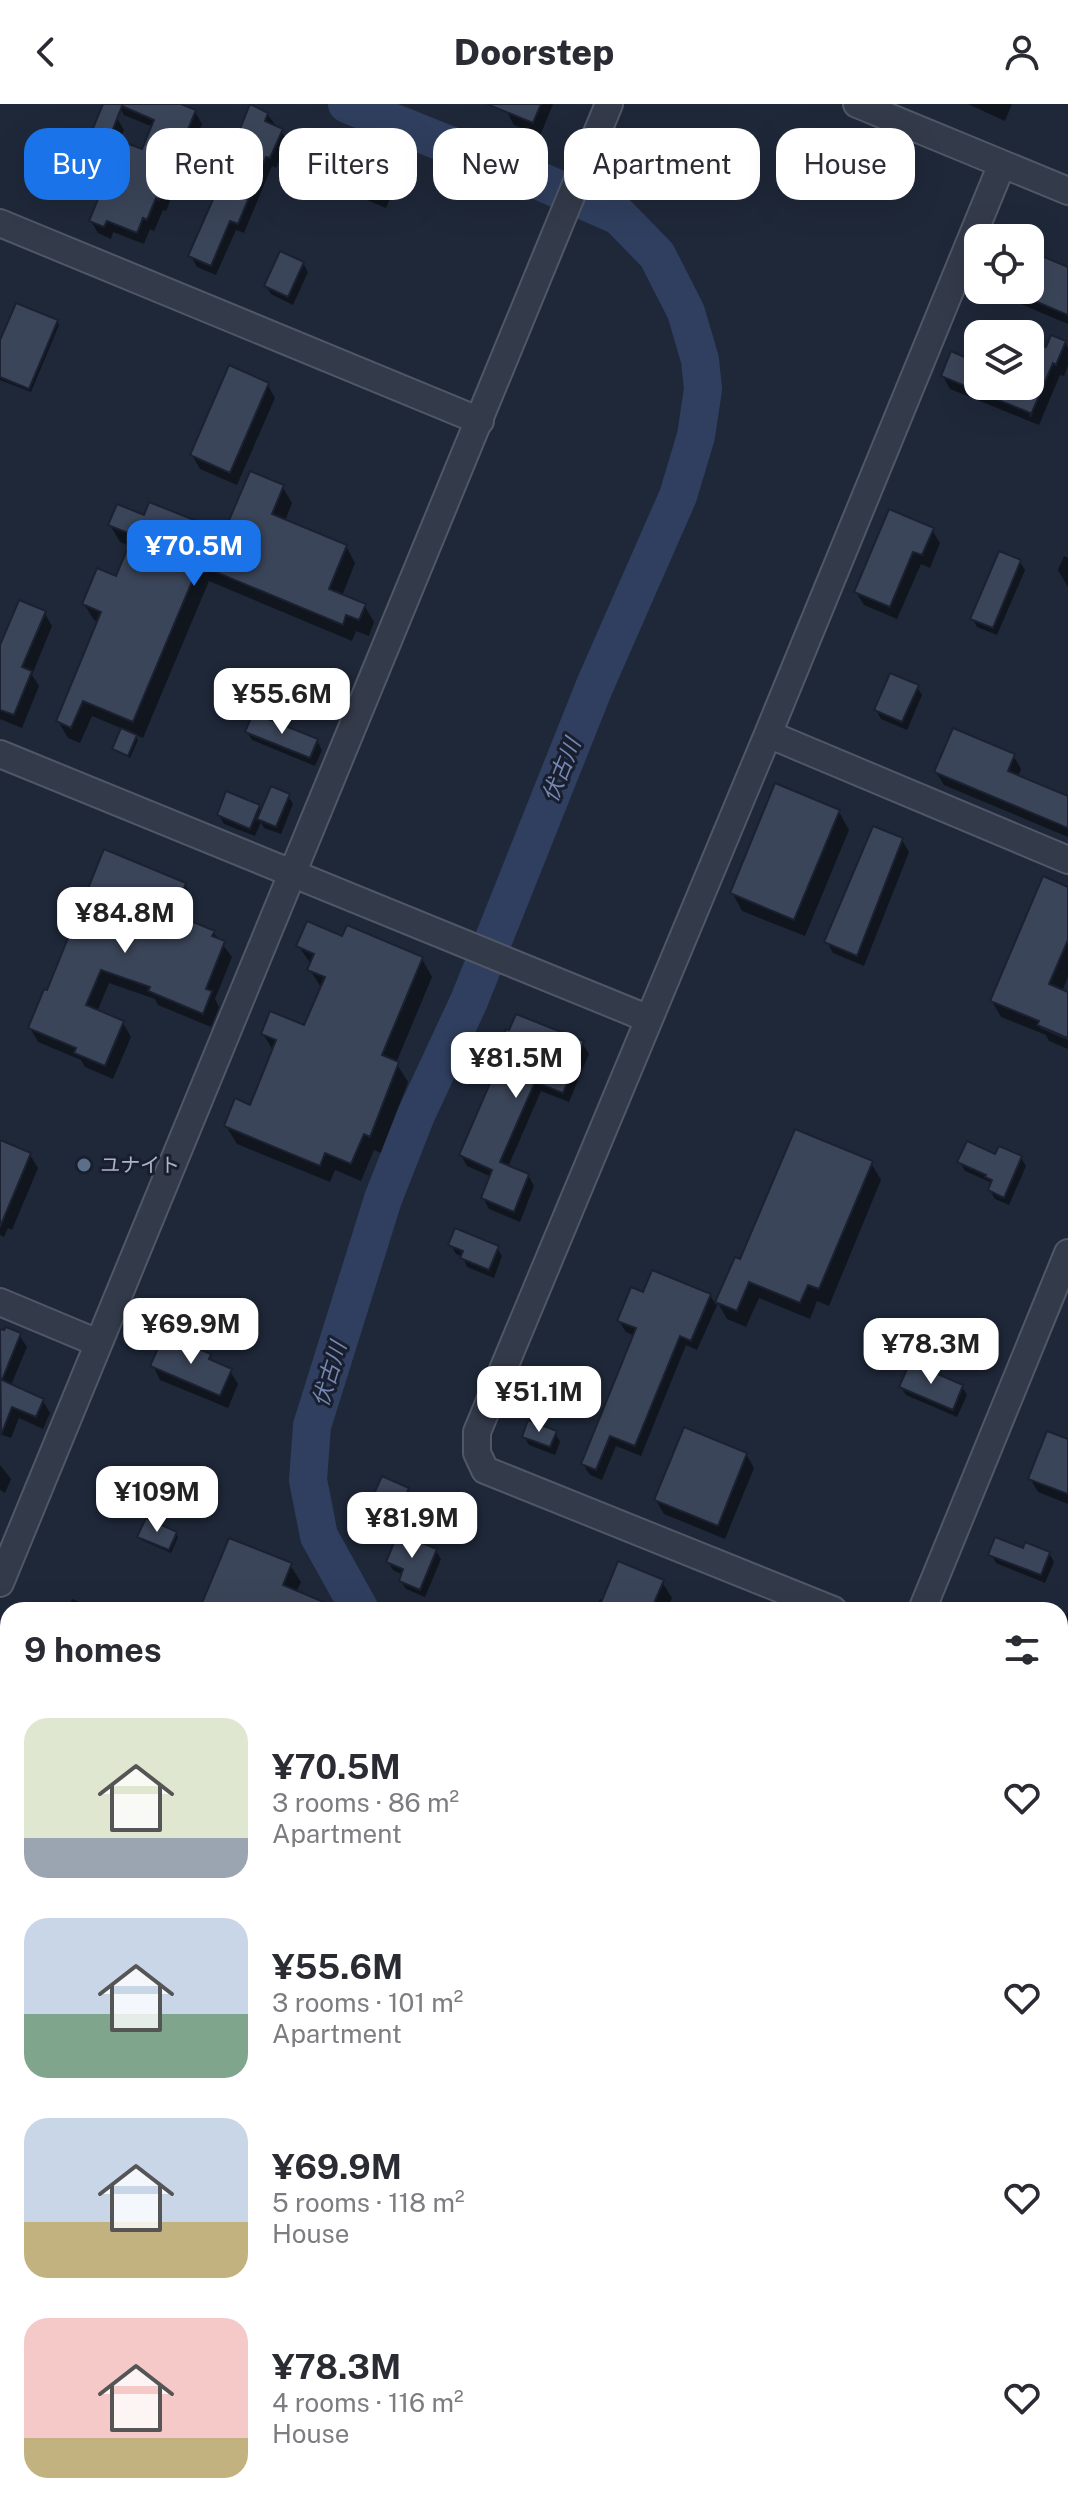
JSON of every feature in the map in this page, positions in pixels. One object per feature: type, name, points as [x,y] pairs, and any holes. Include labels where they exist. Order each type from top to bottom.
[{"type":"street","points":[[0,1583],[609,104]]},
{"type":"street","points":[[857,104],[1068,191]]},
{"type":"street","points":[[813,1602],[485,1470],[477,1453],[477,1432],[1002,164]]},
{"type":"street","points":[[0,223],[480,421]]},
{"type":"street","points":[[768,734],[1068,860]]},
{"type":"street","points":[[0,754],[649,1019]]},
{"type":"street","points":[[925,1602],[1068,1253]]},
{"type":"street","points":[[0,1302],[98,1343]]},
{"type":"building","points":[[103,104],[181,104],[196,110],[189,128],[151,128],[154,120],[122,106],[113,128],[93,128]]},
{"type":"building","points":[[250,104],[268,113],[265,121],[281,128],[270,158],[266,157],[263,164],[263,128],[240,128]]},
{"type":"building","points":[[487,104],[541,104],[533,123]]},
{"type":"building","points":[[146,139],[146,200],[155,200],[147,220],[143,218],[137,233],[107,221],[104,227],[89,221],[98,200],[130,200],[130,144],[142,149]]},
{"type":"building","points":[[213,200],[248,200],[238,224],[230,221],[211,266],[188,256]]},
{"type":"building","points":[[280,251],[304,262],[288,297],[264,286]]},
{"type":"building","points":[[1044,257],[1068,267],[1068,315],[1042,304]]},
{"type":"building","points":[[16,303],[58,320],[29,389],[0,377],[0,340]]},
{"type":"building","points":[[1051,335],[1066,341],[1044,384],[1044,346]]},
{"type":"building","points":[[951,351],[964,357],[964,386],[941,376]]},
{"type":"building","points":[[229,365],[269,383],[230,473],[190,455]]},
{"type":"building","points":[[999,400],[1037,400],[1030,417],[1030,413]]},
{"type":"building","points":[[250,471],[284,485],[272,514],[347,545],[329,589],[366,604],[359,620],[346,615],[343,625],[199,565],[133,722],[83,701],[71,728],[56,721],[101,612],[82,604],[97,568],[116,576],[133,535],[108,525],[117,504],[144,515],[149,502],[224,532]]},
{"type":"building","points":[[889,509],[934,528],[922,555],[913,552],[890,607],[854,592]]},
{"type":"building","points":[[999,551],[1021,560],[993,628],[970,619]]},
{"type":"building","points":[[19,600],[46,611],[22,667],[32,671],[14,715],[0,710],[0,645]]},
{"type":"building","points":[[890,673],[919,685],[902,722],[874,710]]},
{"type":"building","points":[[253,713],[318,739],[310,758],[245,732]]},
{"type":"building","points":[[121,728],[137,735],[128,756],[112,749]]},
{"type":"building","points":[[953,728],[1015,754],[1008,771],[1068,796],[1068,828],[934,772]]},
{"type":"building","points":[[775,783],[840,810],[794,920],[730,893]]},
{"type":"building","points":[[271,786],[290,794],[276,827],[257,819]]},
{"type":"building","points":[[226,791],[260,805],[250,829],[217,815]]},
{"type":"building","points":[[873,826],[903,838],[857,956],[824,942]]},
{"type":"building","points":[[104,849],[186,883],[174,914],[215,931],[212,936],[225,941],[206,989],[212,991],[203,1014],[148,991],[150,987],[101,970],[86,1005],[124,1021],[105,1066],[74,1053],[76,1048],[28,1028],[44,989],[47,990]]},
{"type":"building","points":[[1043,876],[1068,887],[1068,940],[1049,984],[1068,992],[1068,1038],[1037,1025],[1039,1021],[990,1001]]},
{"type":"building","points":[[307,921],[342,936],[347,925],[423,957],[382,1055],[399,1062],[370,1137],[364,1134],[351,1164],[325,1153],[320,1166],[224,1126],[235,1098],[250,1105],[276,1040],[261,1034],[270,1011],[304,1025],[325,977],[307,970],[314,954],[296,946]]},
{"type":"building","points":[[516,1014],[584,1041],[563,1093],[535,1082],[500,1162],[529,1174],[514,1212],[481,1198],[492,1170],[459,1155],[491,1081],[496,1066],[491,1064]]},
{"type":"building","points":[[795,1129],[873,1161],[819,1289],[808,1285],[800,1303],[749,1282],[737,1311],[715,1302],[735,1257],[740,1259]]},
{"type":"building","points":[[0,1140],[31,1153],[0,1227]]},
{"type":"building","points":[[967,1141],[995,1154],[999,1146],[1022,1156],[1004,1198],[988,1190],[992,1180],[986,1175],[957,1162]]},
{"type":"building","points":[[455,1228],[499,1246],[489,1270],[460,1258],[463,1251],[448,1245]]},
{"type":"building","points":[[652,1270],[711,1294],[691,1341],[680,1336],[635,1446],[610,1436],[596,1470],[581,1464],[636,1328],[617,1321],[631,1287],[643,1292]]},
{"type":"building","points":[[6,1327],[21,1333],[2,1380],[44,1399],[36,1417],[12,1407],[1,1435],[0,1329]]},
{"type":"building","points":[[162,1339],[180,1347],[182,1342],[211,1354],[209,1359],[232,1369],[220,1396],[150,1366]]},
{"type":"building","points":[[910,1362],[963,1385],[953,1410],[899,1387]]},
{"type":"building","points":[[528,1420],[557,1431],[550,1447],[522,1437]]},
{"type":"building","points":[[684,1427],[747,1453],[718,1526],[654,1500]]},
{"type":"building","points":[[1047,1431],[1068,1439],[1068,1494],[1028,1479]]},
{"type":"building","points":[[382,1476],[409,1488],[390,1532],[362,1520]]},
{"type":"building","points":[[146,1518],[177,1532],[169,1550],[137,1537]]},
{"type":"building","points":[[398,1533],[437,1549],[420,1590],[399,1581],[403,1569],[386,1562]]},
{"type":"building","points":[[995,1537],[1023,1548],[1025,1542],[1050,1552],[1041,1575],[988,1555]]},
{"type":"building","points":[[229,1538],[292,1563],[283,1585],[324,1602],[202,1602]]},
{"type":"building","points":[[618,1561],[664,1580],[654,1602],[601,1602]]},
{"type":"waterway","name":"伏古川","points":[[347,104],[619,216],[657,255],[686,312],[700,360],[703,389],[696,436],[678,496],[595,685],[469,1001],[416,1115],[383,1199],[312,1426],[308,1480],[319,1536],[356,1602]]},
{"type":"place","name":"ユナイト","points":[[84,1165]]}]
